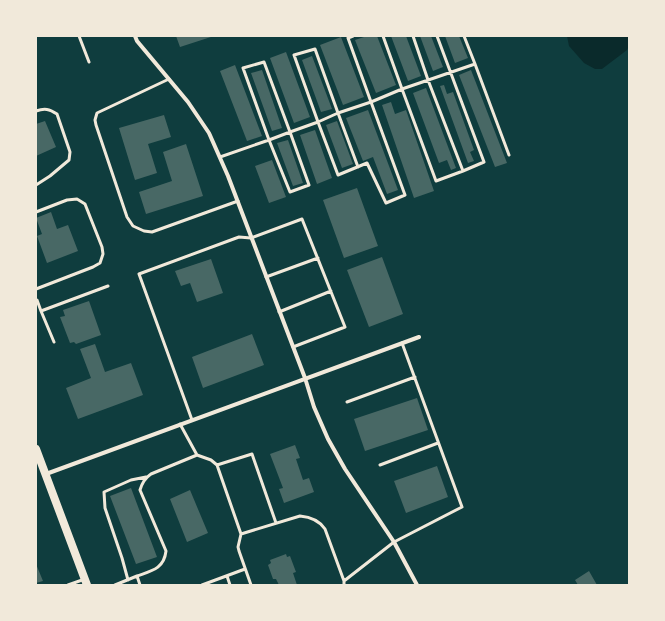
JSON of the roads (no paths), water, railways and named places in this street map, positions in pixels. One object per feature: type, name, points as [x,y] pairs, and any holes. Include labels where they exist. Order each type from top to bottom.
[{"type":"main road","points":[[36,450],[86,582]]},
{"type":"street","points":[[135,36],[188,102],[209,133],[238,201],[305,378],[314,407],[328,439],[345,469],[394,542],[417,585]]},
{"type":"street","points":[[46,474],[419,337]]},
{"type":"lane","points":[[79,36],[89,62]]},
{"type":"lane","points":[[353,36],[348,38],[406,195],[386,203],[367,163],[358,168],[338,175],[294,55],[315,49],[358,168]]},
{"type":"lane","points":[[383,36],[436,181],[484,162],[437,36]]},
{"type":"lane","points":[[413,36],[428,80],[463,171]]},
{"type":"lane","points":[[464,36],[509,155]]},
{"type":"lane","points":[[264,62],[309,185],[290,192],[269,140],[243,68],[264,62]]},
{"type":"lane","points":[[220,156],[269,140],[402,89],[475,64]]},
{"type":"lane","points":[[169,79],[97,113],[95,120],[96,126],[127,217],[133,226],[144,231],[152,232],[238,201]]},
{"type":"lane","points":[[36,111],[44,109],[50,110],[57,114],[70,152],[69,160],[36,186]]},
{"type":"lane","points":[[36,212],[67,200],[77,199],[85,204],[102,247],[103,254],[100,263],[93,267],[36,289]]},
{"type":"lane","points":[[192,420],[139,274],[239,237],[251,238],[302,219],[344,327],[293,347]]},
{"type":"lane","points":[[266,277],[318,258]]},
{"type":"lane","points":[[41,311],[108,286]]},
{"type":"lane","points":[[279,312],[330,291]]},
{"type":"lane","points":[[36,299],[54,342]]},
{"type":"lane","points":[[241,534],[300,516],[314,519],[325,529],[344,583],[394,542],[462,507],[402,343]]},
{"type":"lane","points":[[347,402],[415,377]]},
{"type":"lane","points":[[180,424],[197,455]]},
{"type":"lane","points":[[380,465],[438,443]]},
{"type":"lane","points":[[217,465],[252,454],[276,524]]},
{"type":"lane","points":[[115,585],[156,569],[164,560],[166,551],[140,490],[146,478],[151,474],[197,455],[211,460],[217,465],[241,534],[238,547],[251,585]]},
{"type":"lane","points":[[128,580],[105,508],[104,492],[131,480],[146,478]]},
{"type":"lane","points":[[202,585],[245,569]]},
{"type":"lane","points":[[137,576],[140,585]]},
{"type":"lane","points":[[227,576],[230,585]]},
{"type":"lane","points":[[68,585],[86,582]]},
{"type":"water","points":[[567,36],[629,36],[629,46],[627,50],[602,69],[595,69],[584,63],[569,46]]}]
